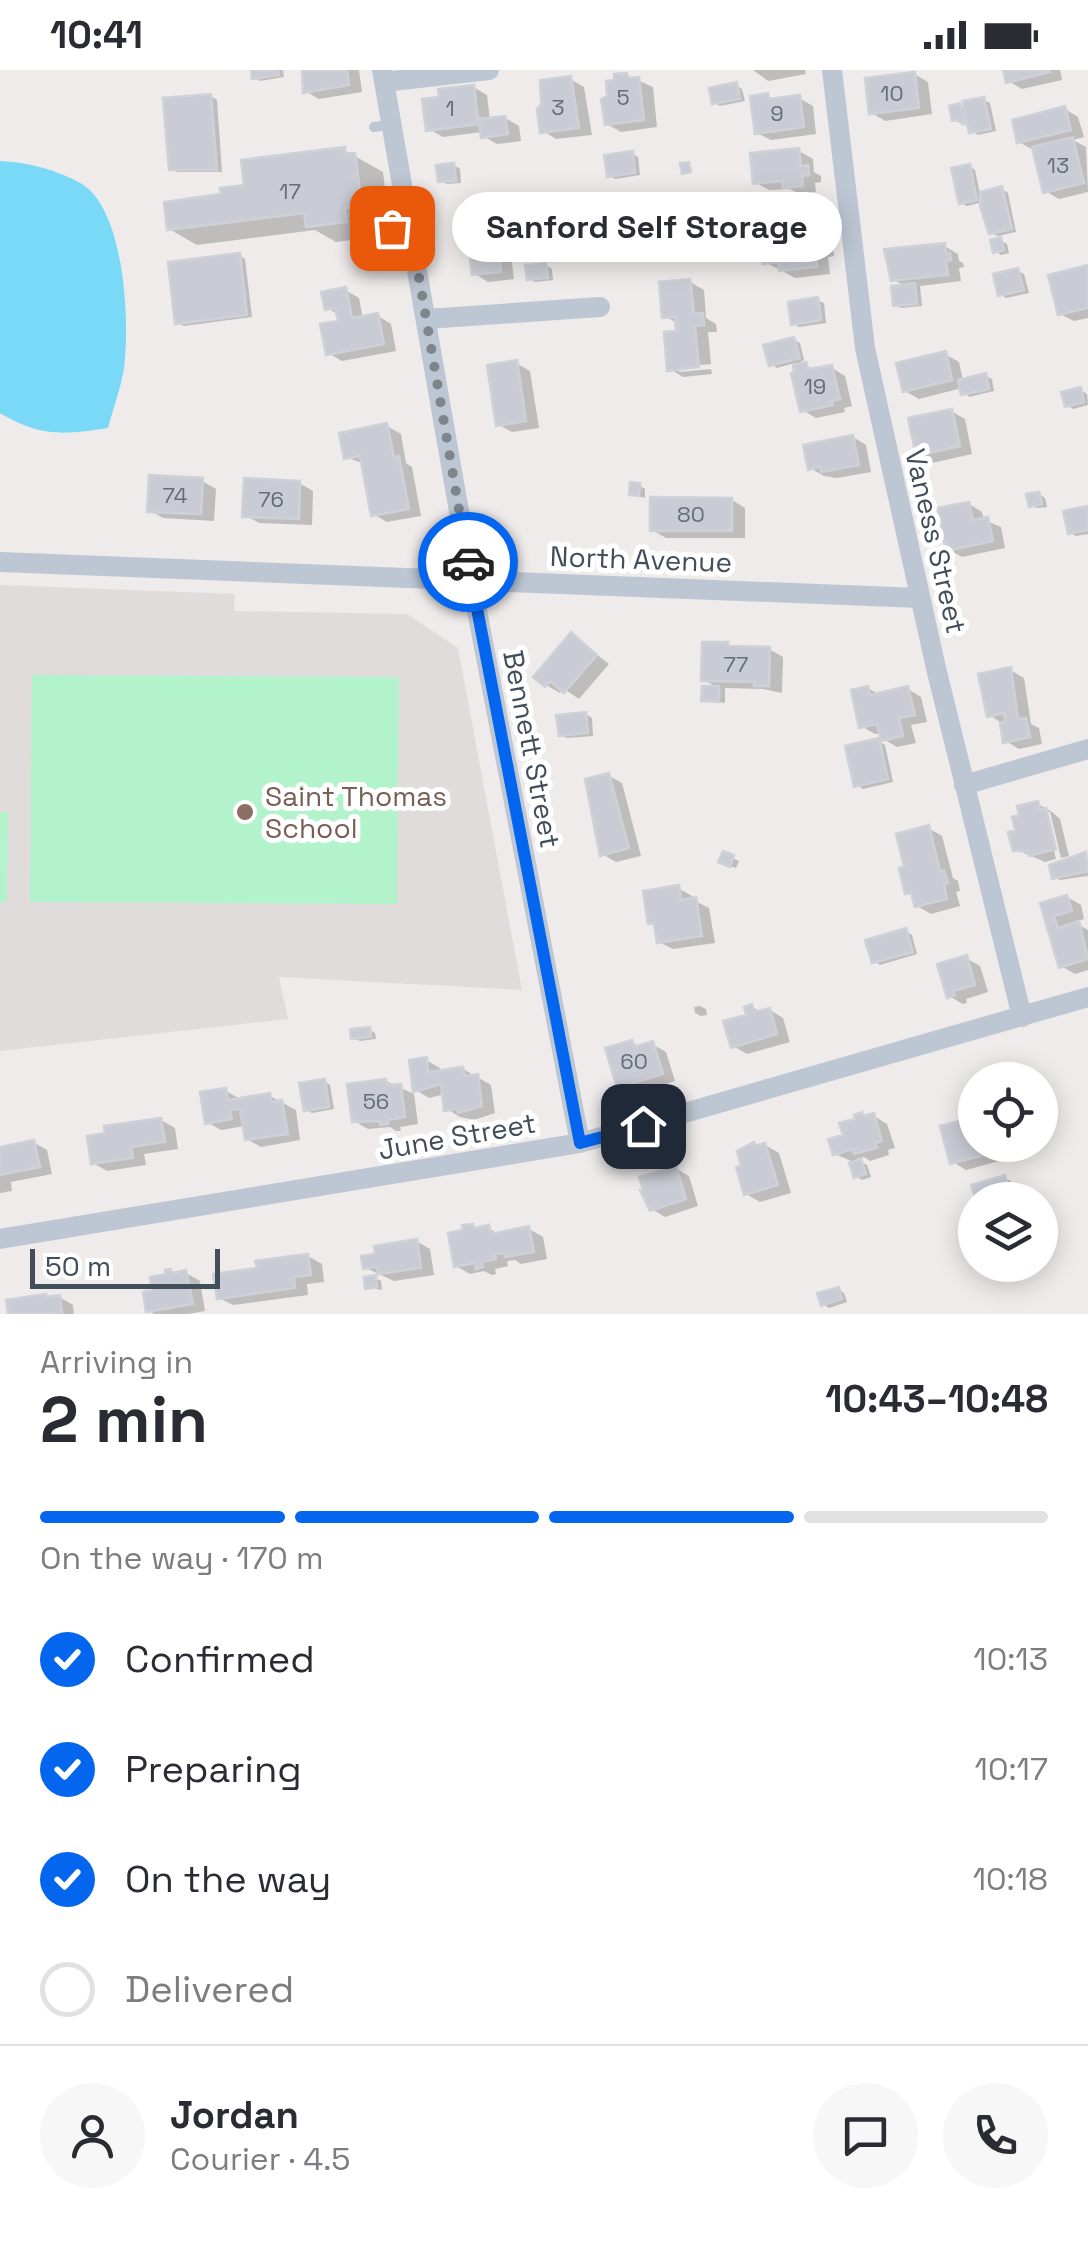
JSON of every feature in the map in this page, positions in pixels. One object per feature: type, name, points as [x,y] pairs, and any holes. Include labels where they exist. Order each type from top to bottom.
[{"type":"street","points":[[383,76],[489,70]]},
{"type":"street","name":"Vaness Street","points":[[832,70],[865,348],[920,598],[1022,1017]]},
{"type":"street","name":"Bennett Street","points":[[383,76],[383,126],[401,227],[427,319],[472,580],[580,1143]]},
{"type":"street","points":[[427,319],[600,307]]},
{"type":"street","name":"North Avenue","points":[[0,562],[920,598]]},
{"type":"street","points":[[964,785],[1088,749]]},
{"type":"street","name":"June Street","points":[[0,1239],[580,1143],[1088,997]]},
{"type":"shaded area","name":"Saint Thomas School","points":[[0,585],[235,594],[234,611],[407,614],[458,648],[522,990],[279,977],[288,1019],[0,1051]]},
{"type":"green space","points":[[32,675],[399,677],[397,904],[30,902]]},
{"type":"green space","points":[[0,812],[8,812],[7,902],[0,902]]},
{"type":"water","points":[[0,161],[42,168],[73,179],[96,198],[108,218],[125,297],[126,348],[108,428],[52,432],[0,413]]},
{"type":"building","points":[[251,70],[278,70],[279,75],[252,79]]},
{"type":"building","points":[[302,70],[347,70],[349,85],[303,93]]},
{"type":"building","points":[[1003,70],[1049,70],[1050,72],[1006,83]]},
{"type":"building","points":[[915,72],[919,108],[869,114],[865,78]]},
{"type":"building","points":[[627,73],[628,78],[639,77],[644,120],[605,125],[601,99],[607,96],[606,81],[614,80],[614,74]]},
{"type":"building","points":[[571,76],[579,128],[540,133],[540,80]]},
{"type":"building","points":[[737,82],[740,99],[712,104],[709,88]]},
{"type":"building","points":[[474,85],[478,119],[505,116],[508,134],[481,138],[479,124],[426,131],[422,99],[439,97],[438,89]]},
{"type":"building","points":[[768,93],[769,99],[800,95],[804,127],[755,134],[750,96]]},
{"type":"building","points":[[211,94],[217,170],[169,170],[163,98]]},
{"type":"building","points":[[984,97],[991,129],[969,133],[963,101]]},
{"type":"building","points":[[960,103],[965,124],[952,121],[949,106]]},
{"type":"building","points":[[1065,106],[1071,130],[1017,143],[1012,120]]},
{"type":"building","points":[[1073,137],[1084,183],[1043,193],[1032,147]]},
{"type":"building","points":[[345,147],[345,154],[355,153],[362,206],[345,208],[347,222],[306,227],[304,213],[167,230],[164,202],[221,194],[220,188],[244,185],[241,160]]},
{"type":"building","points":[[799,148],[801,166],[808,165],[809,175],[802,176],[803,186],[783,188],[782,181],[753,184],[750,153]]},
{"type":"building","points":[[633,151],[635,173],[607,177],[604,155]]},
{"type":"building","points":[[689,162],[691,172],[682,174],[680,163]]},
{"type":"building","points":[[454,163],[456,181],[438,182],[436,165]]},
{"type":"building","points":[[970,164],[977,200],[959,204],[951,168]]},
{"type":"building","points":[[1002,186],[1012,229],[989,234],[980,192]]},
{"type":"building","points":[[502,197],[506,225],[495,226],[501,272],[472,275],[463,202]]},
{"type":"building","points":[[814,235],[822,250],[816,250],[817,267],[779,271],[778,262],[763,264],[760,242]]},
{"type":"building","points":[[1001,237],[1004,250],[993,253],[990,240]]},
{"type":"building","points":[[713,239],[716,253],[702,256],[700,241]]},
{"type":"building","points":[[945,243],[951,260],[946,261],[948,275],[891,281],[884,249]]},
{"type":"building","points":[[240,253],[247,315],[175,324],[168,262]]},
{"type":"building","points":[[546,263],[548,278],[527,280],[525,265]]},
{"type":"building","points":[[1088,265],[1088,308],[1058,315],[1048,275]]},
{"type":"building","points":[[1018,268],[1024,290],[998,296],[993,274]]},
{"type":"building","points":[[690,279],[694,314],[703,313],[704,325],[695,326],[699,367],[667,371],[664,332],[676,331],[675,317],[662,318],[659,282]]},
{"type":"building","points":[[915,283],[917,304],[893,306],[891,286]]},
{"type":"building","points":[[346,287],[352,318],[378,313],[384,344],[326,355],[320,324],[338,321],[335,308],[325,310],[321,292]]},
{"type":"building","points":[[818,297],[821,320],[791,325],[788,302]]},
{"type":"building","points":[[794,337],[800,358],[769,366],[763,345]]},
{"type":"building","points":[[946,351],[952,380],[903,392],[896,363]]},
{"type":"building","points":[[517,360],[526,421],[496,426],[487,365]]},
{"type":"building","points":[[806,362],[808,369],[832,365],[840,399],[832,401],[833,405],[800,412],[791,373],[793,365]]},
{"type":"building","points":[[986,373],[989,389],[961,395],[958,380]]},
{"type":"building","points":[[1081,387],[1084,402],[1065,407],[1061,392]]},
{"type":"building","points":[[952,409],[960,446],[916,456],[908,418]]},
{"type":"building","points":[[387,423],[394,457],[399,456],[409,509],[371,516],[360,456],[344,459],[339,433]]},
{"type":"building","points":[[853,435],[859,465],[821,472],[820,467],[808,470],[803,445]]},
{"type":"building","points":[[149,475],[203,478],[201,514],[147,512]]},
{"type":"building","points":[[244,478],[300,481],[299,519],[242,517]]},
{"type":"building","points":[[630,482],[640,483],[639,496],[629,495]]},
{"type":"building","points":[[1039,492],[1042,504],[1029,507],[1026,494]]},
{"type":"building","points":[[650,497],[732,498],[732,531],[650,531]]},
{"type":"building","points":[[969,502],[973,520],[988,517],[993,541],[946,551],[937,508]]},
{"type":"building","points":[[1088,506],[1088,530],[1068,534],[1063,511]]},
{"type":"building","points":[[571,632],[597,655],[564,693],[550,681],[545,687],[533,677]]},
{"type":"building","points":[[702,642],[770,647],[769,686],[701,681]]},
{"type":"building","points":[[1011,667],[1018,719],[1026,718],[1030,737],[1003,743],[1000,723],[1005,722],[1004,713],[987,717],[978,674]]},
{"type":"building","points":[[702,686],[719,686],[719,702],[701,701]]},
{"type":"building","points":[[868,686],[870,695],[908,686],[915,715],[899,718],[903,736],[881,741],[877,724],[859,728],[851,690]]},
{"type":"building","points":[[586,712],[588,733],[559,736],[556,715]]},
{"type":"building","points":[[879,738],[888,779],[854,787],[845,746]]},
{"type":"building","points":[[609,773],[629,848],[600,856],[585,779]]},
{"type":"building","points":[[1038,801],[1040,810],[1046,808],[1056,849],[1029,856],[1028,851],[1013,851],[1008,832],[1015,830],[1012,817],[1019,815],[1017,806]]},
{"type":"building","points":[[929,825],[940,871],[944,870],[948,883],[944,884],[947,899],[915,907],[911,893],[905,894],[899,868],[904,866],[896,834]]},
{"type":"building","points":[[723,851],[734,855],[730,867],[718,862]]},
{"type":"building","points":[[1086,852],[1088,871],[1052,879],[1049,865]]},
{"type":"building","points":[[679,885],[681,900],[696,897],[702,936],[657,943],[654,923],[648,924],[643,891]]},
{"type":"building","points":[[1067,895],[1072,911],[1054,916],[1058,928],[1079,921],[1088,959],[1059,968],[1040,903]]},
{"type":"building","points":[[906,928],[913,952],[872,963],[865,940]]},
{"type":"building","points":[[967,955],[975,985],[953,991],[955,995],[947,998],[937,964]]},
{"type":"building","points":[[752,1004],[754,1012],[770,1008],[777,1034],[731,1048],[723,1021],[746,1015],[744,1007]]},
{"type":"building","points":[[370,1027],[371,1037],[351,1039],[350,1029]]},
{"type":"building","points":[[632,1040],[634,1047],[653,1041],[663,1074],[617,1088],[605,1048]]},
{"type":"building","points":[[427,1057],[428,1072],[463,1067],[465,1076],[478,1074],[482,1106],[458,1113],[457,1109],[444,1111],[441,1084],[413,1092],[409,1060]]},
{"type":"building","points":[[325,1079],[329,1107],[304,1111],[299,1083]]},
{"type":"building","points":[[386,1079],[387,1085],[401,1084],[405,1117],[380,1125],[380,1121],[352,1122],[347,1084]]},
{"type":"building","points":[[226,1088],[228,1100],[270,1093],[271,1102],[282,1100],[288,1134],[245,1140],[240,1109],[230,1110],[232,1119],[205,1124],[200,1092]]},
{"type":"building","points":[[862,1112],[863,1116],[874,1113],[882,1141],[875,1143],[877,1148],[833,1155],[828,1139],[843,1135],[839,1123],[855,1119],[854,1115]]},
{"type":"building","points":[[161,1118],[165,1142],[131,1147],[133,1158],[91,1164],[87,1136],[105,1133],[104,1126]]},
{"type":"building","points":[[958,1121],[958,1162],[950,1164],[940,1126]]},
{"type":"building","points":[[34,1140],[40,1167],[0,1175],[0,1147]]},
{"type":"building","points":[[754,1142],[755,1146],[765,1143],[778,1185],[744,1195],[736,1167],[741,1166],[737,1151]]},
{"type":"building","points":[[861,1159],[866,1174],[854,1178],[849,1163]]},
{"type":"building","points":[[676,1166],[686,1199],[650,1211],[640,1190],[643,1189],[639,1177]]},
{"type":"building","points":[[1005,1175],[1007,1182],[981,1182]]},
{"type":"building","points":[[473,1224],[474,1228],[489,1225],[491,1234],[529,1226],[534,1252],[505,1257],[504,1253],[495,1254],[496,1259],[482,1262],[483,1267],[476,1269],[475,1263],[454,1267],[448,1233]]},
{"type":"building","points":[[417,1239],[421,1268],[378,1274],[377,1267],[363,1269],[361,1256],[375,1254],[374,1246]]},
{"type":"building","points":[[308,1254],[311,1275],[294,1277],[295,1288],[217,1299],[213,1274],[257,1268],[255,1261]]},
{"type":"building","points":[[171,1269],[172,1273],[186,1270],[193,1304],[146,1312],[143,1292],[152,1290],[150,1277]]},
{"type":"building","points":[[376,1275],[377,1287],[365,1289],[364,1277]]},
{"type":"building","points":[[839,1287],[842,1299],[821,1306],[817,1293]]},
{"type":"building","points":[[60,1295],[62,1314],[8,1314],[6,1300]]},
{"type":"way so far","points":[[392,228],[410,225],[468,562]]},
{"type":"place","name":"Sanford Self Storage","points":[[392,228]]},
{"type":"place","name":"Saint Thomas School","points":[[245,812]]},
{"type":"route","points":[[468,562],[580,1143],[643,1126]]}]
